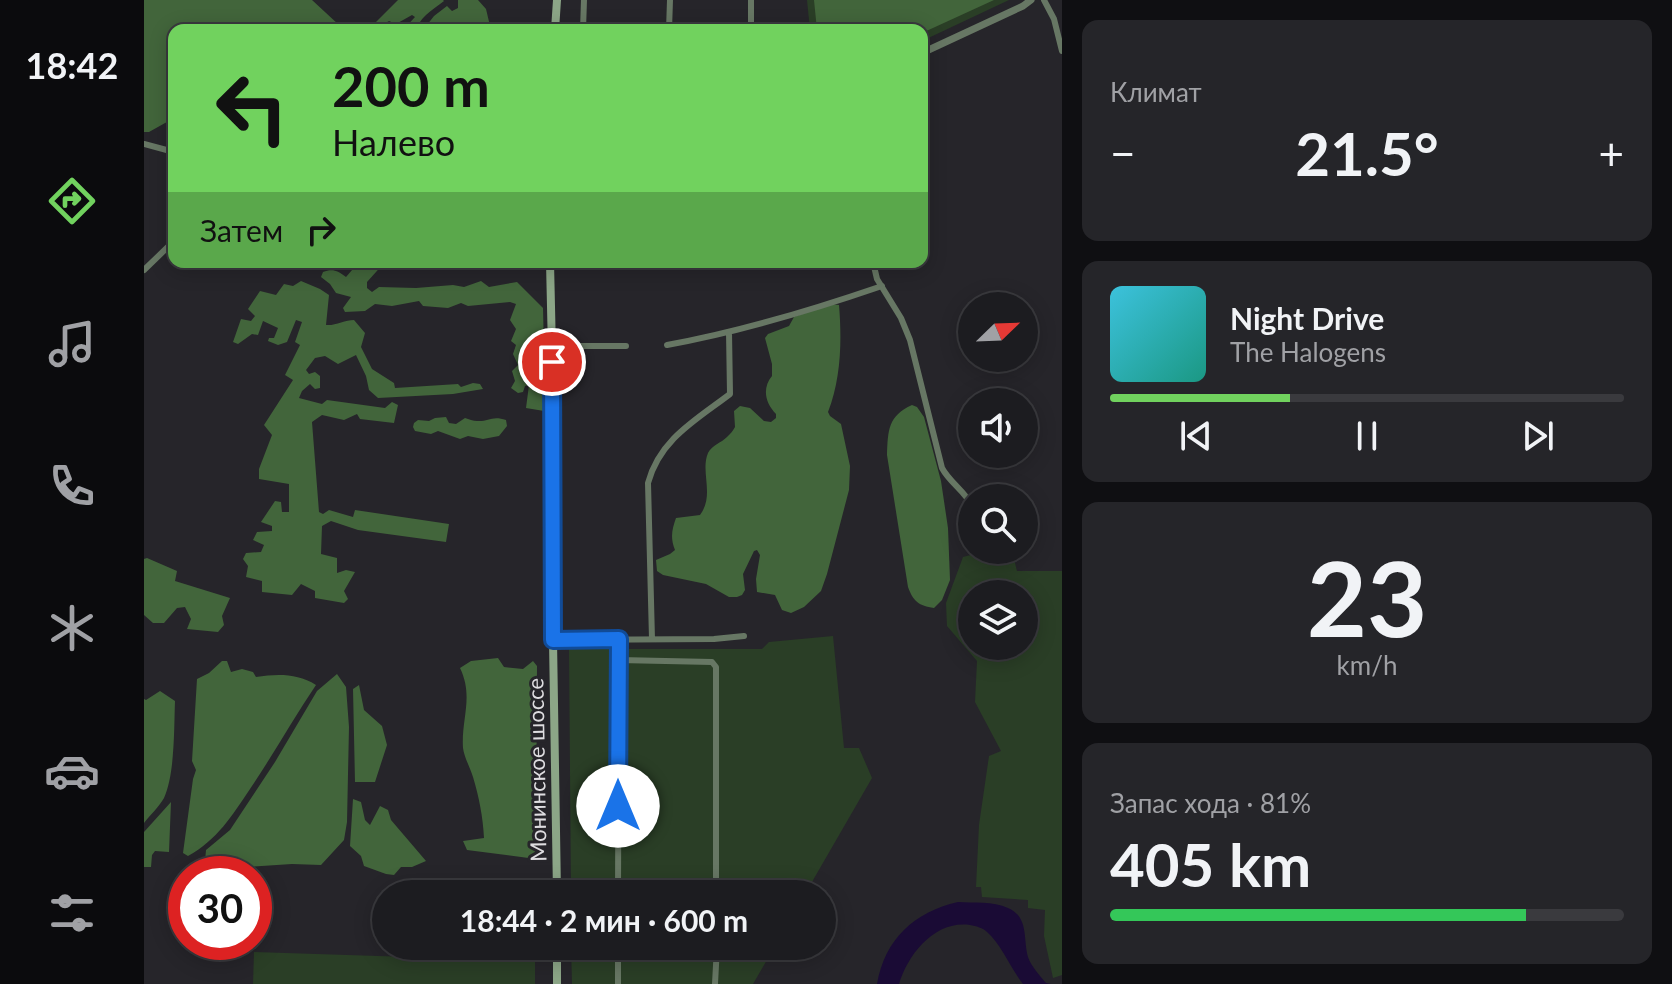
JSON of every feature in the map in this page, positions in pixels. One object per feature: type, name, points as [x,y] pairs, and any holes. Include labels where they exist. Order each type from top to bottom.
[{"type":"main road","points":[[555,24],[557,0]]},
{"type":"main road","name":"Монинское шоссе","points":[[550,268],[557,880]]},
{"type":"main road","points":[[557,960],[557,984]]},
{"type":"street","points":[[583,24],[584,0]]},
{"type":"street","points":[[669,24],[670,0]]},
{"type":"street","points":[[751,0],[751,24]]},
{"type":"street","points":[[928,50],[1031,0]]},
{"type":"street","points":[[1044,0],[1054,19],[1062,51]]},
{"type":"street","points":[[144,144],[168,150]]},
{"type":"street","points":[[144,270],[168,247]]},
{"type":"street","points":[[874,268],[877,279],[901,318],[910,340],[942,468],[958,487]]},
{"type":"street","points":[[667,345],[729,332],[882,286]]},
{"type":"street","points":[[652,639],[648,483],[652,468],[672,439],[730,394],[729,332]]},
{"type":"street","points":[[552,346],[626,346]]},
{"type":"street","points":[[553,640],[744,636]]},
{"type":"street","points":[[618,880],[619,639]]},
{"type":"street","points":[[619,660],[707,661],[716,667],[716,880]]},
{"type":"street","points":[[618,960],[618,984]]},
{"type":"street","points":[[715,984],[716,960]]},
{"type":"green space","points":[[144,0],[312,0],[338,24],[168,24],[168,121],[144,132]]},
{"type":"green space","points":[[398,0],[444,1],[418,24],[409,24],[415,17],[412,15],[396,24],[389,21],[374,24]]},
{"type":"green space","points":[[458,0],[478,0],[486,9],[490,24],[428,24],[447,6],[452,11],[458,8]]},
{"type":"green space","points":[[807,0],[1009,0],[928,38],[928,24],[809,24]]},
{"type":"green space","points":[[814,0],[994,0],[928,30],[928,24],[816,24]]},
{"type":"green space","points":[[354,268],[380,268],[367,282],[367,288],[372,292],[379,287],[464,287],[481,281],[489,287],[517,282],[543,308],[544,350],[539,368],[545,374],[548,408],[544,411],[526,408],[529,385],[518,393],[511,388],[515,381],[512,371],[518,365],[513,354],[516,345],[511,341],[516,329],[510,320],[516,304],[468,306],[461,303],[448,308],[423,306],[419,301],[392,306],[375,304],[365,311],[345,312],[343,308],[351,297],[336,293],[321,277],[323,272],[333,270],[346,277]]},
{"type":"green space","points":[[301,281],[329,295],[326,325],[354,320],[365,333],[361,347],[372,369],[394,383],[395,388],[458,384],[461,387],[473,383],[480,384],[483,389],[453,394],[378,398],[369,390],[356,355],[338,364],[325,356],[315,358],[306,370],[309,374],[315,372],[320,376],[320,388],[315,389],[310,384],[299,398],[322,404],[327,400],[385,408],[392,402],[398,405],[394,423],[360,419],[357,414],[344,420],[322,415],[312,422],[319,512],[323,514],[329,510],[353,517],[355,510],[449,524],[446,542],[358,530],[331,521],[322,526],[321,554],[337,558],[337,573],[346,570],[355,572],[344,591],[348,599],[344,603],[315,598],[315,591],[301,584],[292,595],[262,592],[262,581],[246,577],[248,566],[243,559],[246,553],[261,552],[264,545],[253,540],[257,532],[272,531],[272,526],[261,522],[275,501],[281,502],[282,512],[289,512],[289,484],[259,479],[259,469],[272,435],[264,425],[293,380],[285,375],[300,345],[295,342],[302,322],[296,320],[287,342],[278,345],[268,341],[274,338],[278,328],[263,321],[258,335],[252,334],[238,344],[233,342],[241,319],[251,321],[255,316],[248,309],[260,291],[276,295],[284,284],[293,286]]},
{"type":"green space","points":[[829,304],[839,305],[840,346],[836,386],[828,412],[841,424],[850,466],[849,490],[821,591],[804,607],[791,613],[782,610],[775,595],[757,592],[760,555],[757,550],[743,574],[745,590],[737,597],[729,597],[706,584],[663,575],[657,571],[656,560],[675,550],[672,534],[676,518],[700,515],[706,500],[708,453],[735,427],[734,411],[740,406],[750,408],[764,421],[771,422],[776,418],[766,395],[772,364],[765,338],[789,326],[794,317]]},
{"type":"green space","points":[[912,405],[924,417],[941,481],[948,528],[950,580],[942,600],[934,608],[917,602],[908,587],[887,455],[894,419]]},
{"type":"green space","points":[[446,417],[449,423],[456,424],[465,418],[477,421],[501,419],[506,420],[507,426],[499,436],[483,439],[468,436],[460,439],[438,431],[431,434],[415,431],[413,427],[418,420]]},
{"type":"green space","points":[[144,559],[177,571],[175,581],[230,598],[222,616],[224,625],[218,632],[187,629],[191,619],[185,607],[177,608],[164,623],[153,623],[144,615]]},
{"type":"green space","points":[[960,564],[1015,564],[1017,571],[1062,571],[1062,975],[1053,978],[1044,936],[1045,910],[1028,908],[1028,900],[982,897],[981,887],[976,887],[979,825],[989,756],[1001,751],[975,702],[976,660],[1038,660],[1038,580],[958,580],[958,639],[947,626],[946,603]]},
{"type":"green space","points":[[833,636],[844,748],[859,748],[872,778],[813,880],[571,880],[569,649],[762,649],[769,642]]},
{"type":"green space","points":[[498,658],[504,667],[523,669],[533,661],[537,666],[536,859],[467,850],[463,841],[484,838],[477,792],[463,748],[467,698],[460,668],[471,661]]},
{"type":"green space","points":[[222,661],[227,661],[231,672],[242,669],[253,672],[256,677],[294,676],[316,685],[230,818],[216,835],[188,856],[183,853],[196,770],[192,761],[197,679]]},
{"type":"green space","points":[[337,674],[346,687],[349,727],[344,840],[321,865],[272,865],[272,856],[206,856],[206,850],[230,830],[317,691]]},
{"type":"green space","points":[[359,685],[364,710],[382,726],[387,745],[375,782],[355,782],[353,689]]},
{"type":"green space","points":[[160,691],[175,701],[172,764],[164,798],[144,823],[144,699]]},
{"type":"green space","points":[[353,799],[361,802],[365,820],[370,825],[380,806],[388,810],[391,820],[426,861],[412,867],[401,867],[394,875],[364,866],[361,856],[350,846]]},
{"type":"green space","points":[[171,802],[169,852],[155,851],[151,867],[144,867],[144,832]]},
{"type":"green space","points":[[272,953],[372,956],[372,960],[535,961],[535,984],[253,984],[254,960],[272,960]]},
{"type":"green space","points":[[571,960],[767,960],[753,984],[572,984]]},
{"type":"shaded area","points":[[958,902],[996,904],[1015,912],[1024,929],[1029,960],[1046,983],[1051,984],[1023,984],[987,932],[975,926],[957,925],[945,928],[925,941],[909,961],[899,984],[877,984],[887,954],[904,930],[928,913]]},
{"type":"route","points":[[552,362],[553,640],[619,639],[618,806]]}]
